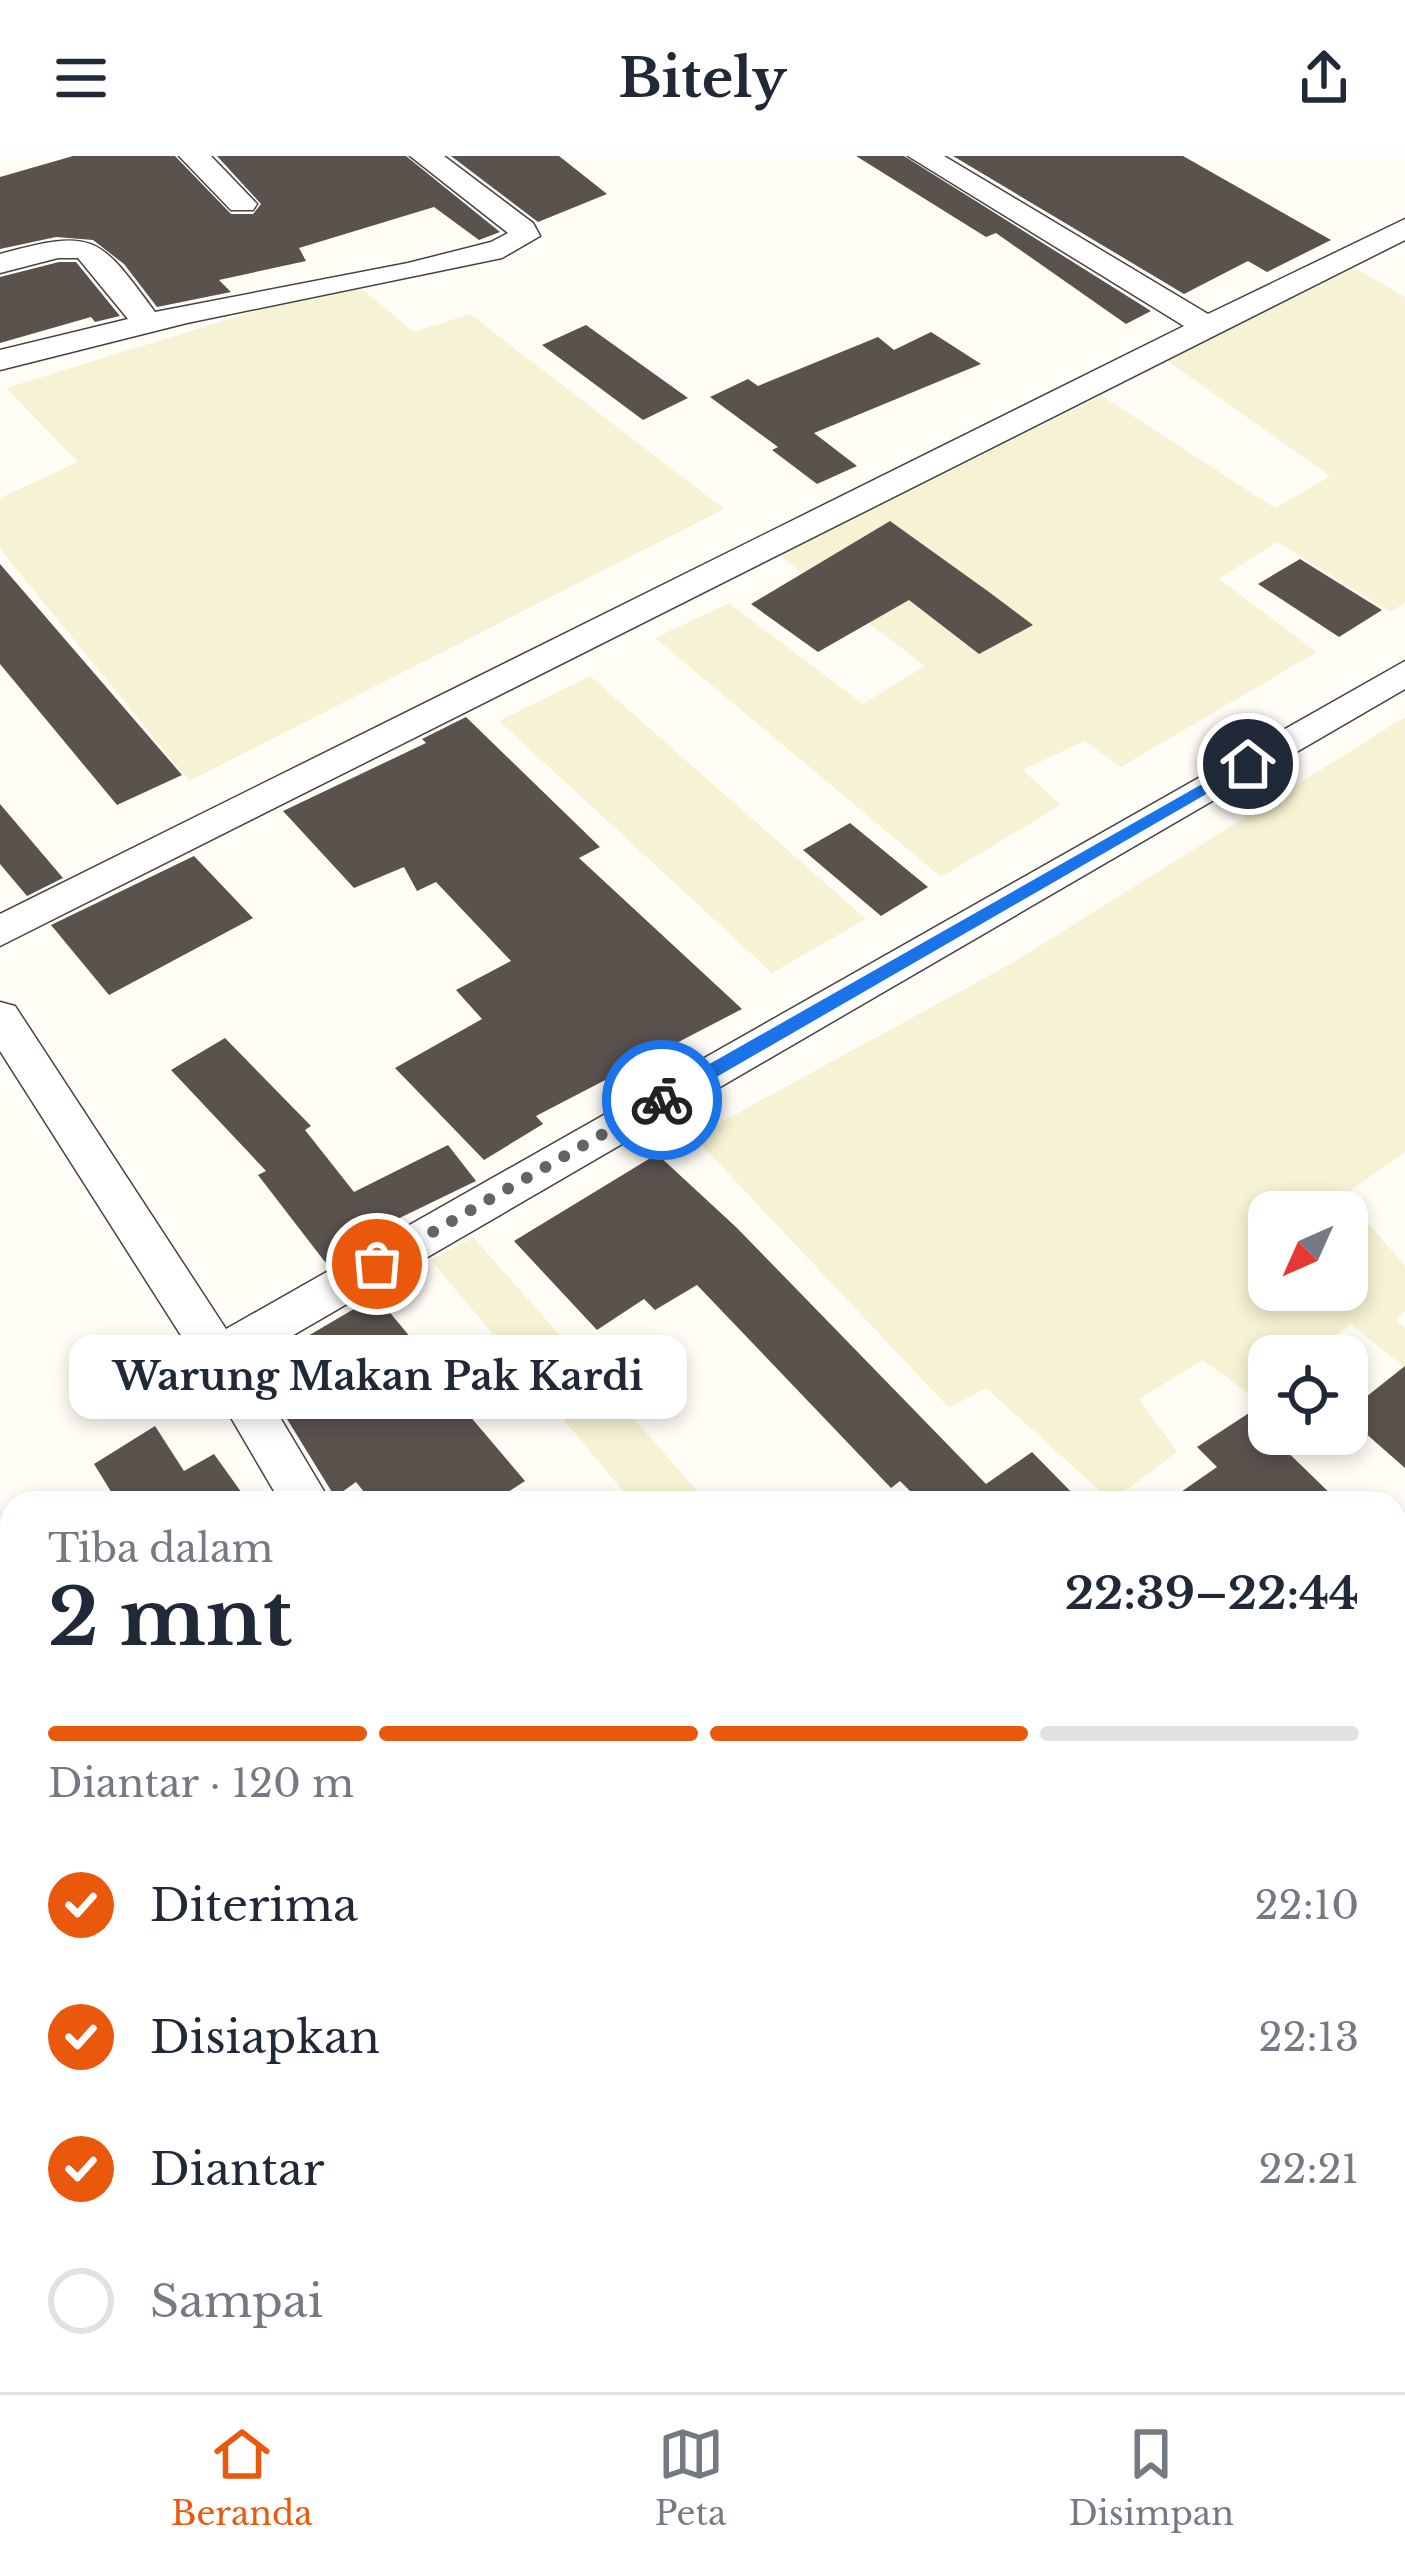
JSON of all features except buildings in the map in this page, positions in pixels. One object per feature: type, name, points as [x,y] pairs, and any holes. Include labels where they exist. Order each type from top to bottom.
[{"type":"street","points":[[194,156],[242,204]]},
{"type":"street","points":[[923,156],[1208,327]]},
{"type":"street","points":[[0,360],[147,323],[408,272],[525,236],[437,158]]},
{"type":"street","points":[[0,931],[1405,228]]},
{"type":"street","points":[[0,264],[59,246],[81,245],[94,253],[147,323]]},
{"type":"street","points":[[219,1356],[1405,673]]},
{"type":"street","points":[[0,1017],[219,1356],[300,1491]]},
{"type":"shaded area","points":[[1355,268],[1405,297],[1405,603],[1390,612],[1277,542],[1219,579],[1317,652],[1121,767],[1084,741],[1023,770],[1061,805],[941,877],[655,638],[729,603],[863,704],[925,666],[779,555],[1102,396],[1275,508],[1330,476],[1166,360]]},
{"type":"shaded area","points":[[352,281],[414,332],[470,314],[724,509],[189,781],[0,549],[0,498],[78,462],[6,388]]},
{"type":"shaded area","points":[[590,676],[866,919],[772,973],[499,721]]},
{"type":"shaded area","points":[[1405,717],[1405,1152],[1350,1191],[1248,1191],[1248,1311],[1368,1311],[1368,1223],[1405,1266],[1405,1311],[1397,1320],[1405,1328],[1405,1368],[1351,1324],[1335,1335],[1248,1335],[1248,1393],[1203,1360],[1139,1399],[1177,1452],[1124,1491],[1100,1491],[986,1388],[949,1408],[694,1137],[1014,962]]},
{"type":"shaded area","points":[[473,1237],[697,1491],[623,1491],[431,1260]]},
{"type":"way so far","points":[[377,1264],[662,1100]]},
{"type":"place","name":"Warung Makan Pak Kardi","points":[[377,1264]]},
{"type":"route","points":[[662,1100],[1248,764]]}]
